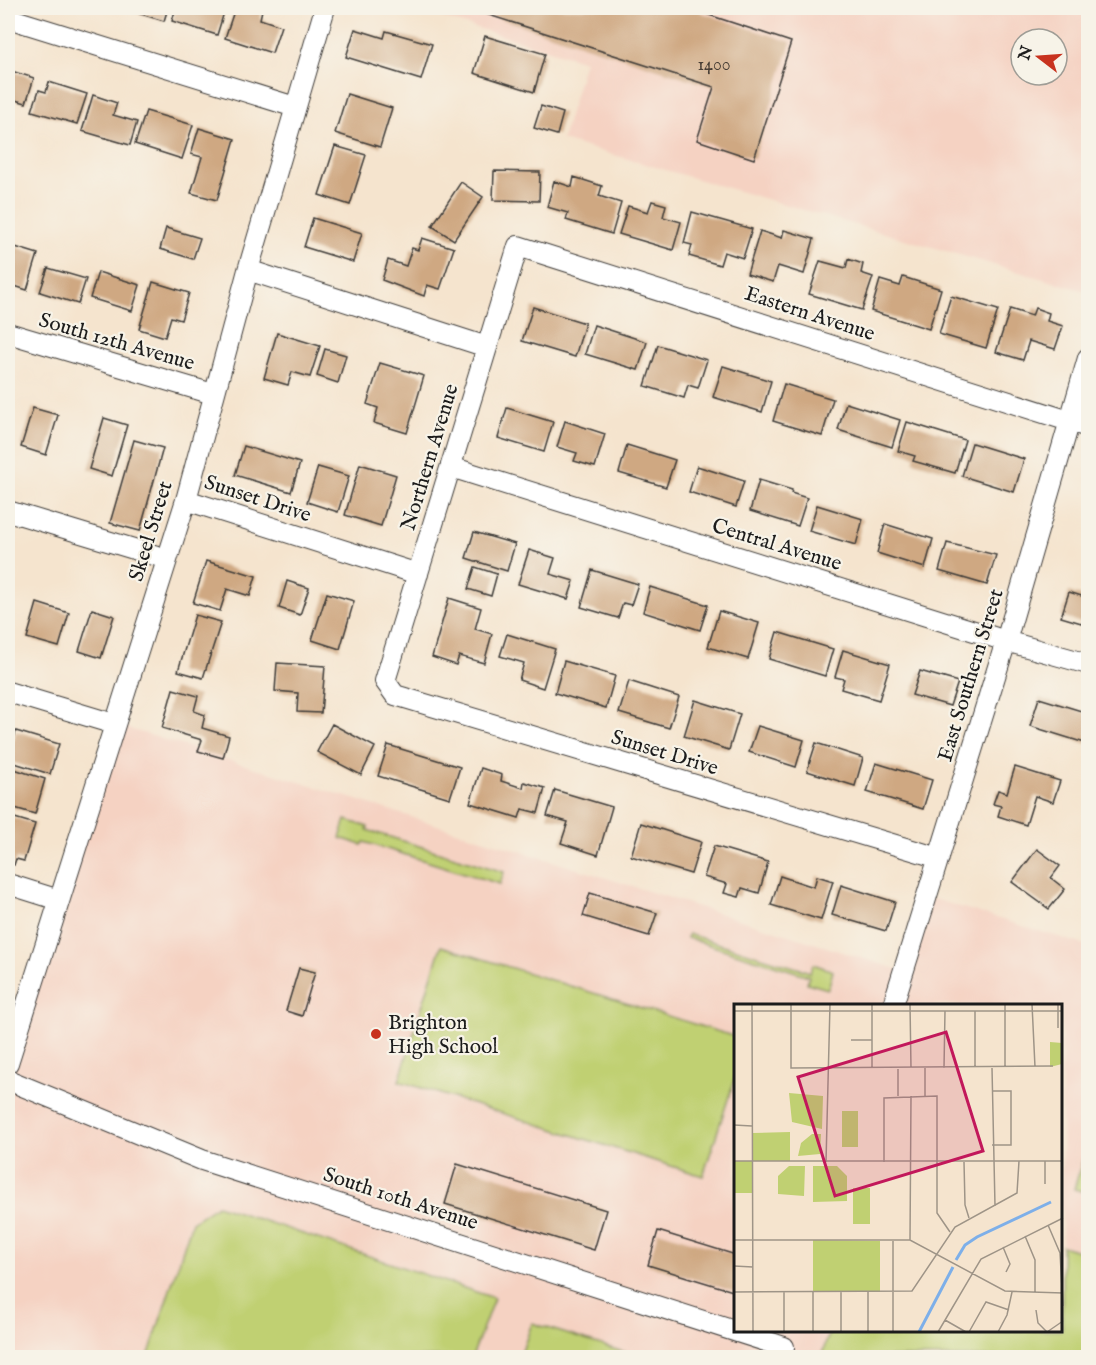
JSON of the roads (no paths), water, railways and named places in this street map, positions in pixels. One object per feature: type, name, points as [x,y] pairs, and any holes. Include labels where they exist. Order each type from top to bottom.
[{"type":"street","name":"Skeel Street","points":[[8,1063],[186,500],[248,270],[325,8]]},
{"type":"street","points":[[8,18],[295,108]]},
{"type":"street","name":"Northern Avenue","points":[[385,681],[518,246]]},
{"type":"street","name":"Eastern Avenue","points":[[518,246],[1079,424]]},
{"type":"street","points":[[248,270],[487,347]]},
{"type":"street","name":"South 12th Avenue","points":[[8,333],[213,394]]},
{"type":"street","name":"East Southern Street","points":[[893,1004],[1006,641],[1079,424],[1089,358]]},
{"type":"street","name":"Central Avenue","points":[[451,467],[1006,641],[1089,664]]},
{"type":"street","name":"Sunset Drive","points":[[186,500],[418,574]]},
{"type":"street","points":[[8,511],[167,559]]},
{"type":"street","name":"Sunset Drive","points":[[385,681],[395,695],[939,858]]},
{"type":"street","points":[[8,692],[114,724]]},
{"type":"street","points":[[8,884],[59,900]]},
{"type":"street","name":"South 10th Avenue","points":[[8,1080],[202,1160],[734,1329]]},
{"type":"street","name":"South 10th Avenue","points":[[744,1332],[785,1345]]},
{"type":"place","name":"Brighton High School","points":[[376,1034]]}]
